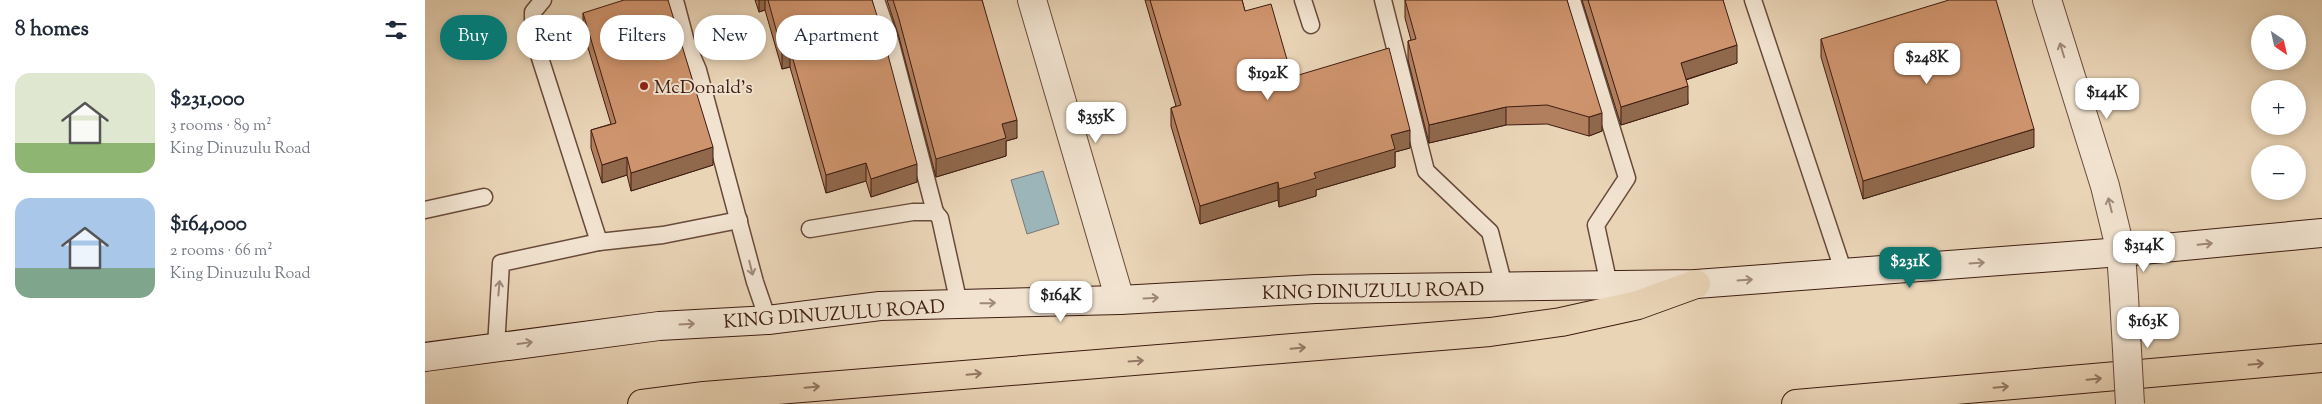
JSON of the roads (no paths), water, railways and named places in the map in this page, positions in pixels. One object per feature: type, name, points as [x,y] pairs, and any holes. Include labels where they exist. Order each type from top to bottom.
[{"type":"highway","points":[[642,404],[704,396],[1490,332],[1561,322],[1629,307],[1696,284]]},
{"type":"highway","points":[[1796,404],[2322,358]]},
{"type":"main road","points":[[1032,0],[1119,300]]},
{"type":"main road","points":[[2047,0],[2105,186],[2121,252],[2130,404]]},
{"type":"main road","name":"KING DINUZULU ROAD","points":[[425,356],[659,326],[768,320],[880,306],[1119,300],[1315,289],[1696,284],[2121,252],[2322,233]]},
{"type":"lane","points":[[543,0],[533,12],[533,36],[599,242]]},
{"type":"lane","points":[[672,0],[676,4],[687,42],[698,70],[755,282],[768,320]]},
{"type":"lane","points":[[876,0],[889,40],[935,212],[940,218],[959,304]]},
{"type":"lane","points":[[1303,0],[1311,25]]},
{"type":"lane","points":[[1383,0],[1426,172],[1490,232],[1504,286]]},
{"type":"lane","points":[[1572,0],[1627,178],[1596,225],[1609,285]]},
{"type":"lane","points":[[1753,0],[1844,273]]},
{"type":"lane","points":[[425,210],[484,197]]},
{"type":"lane","points":[[810,229],[913,212],[935,212]]},
{"type":"lane","points":[[496,347],[501,263],[599,242],[663,235],[739,220]]},
{"type":"water","points":[[1043,171],[1059,224],[1027,234],[1011,180]]},
{"type":"place","name":"McDonald's","points":[[644,86]]}]
